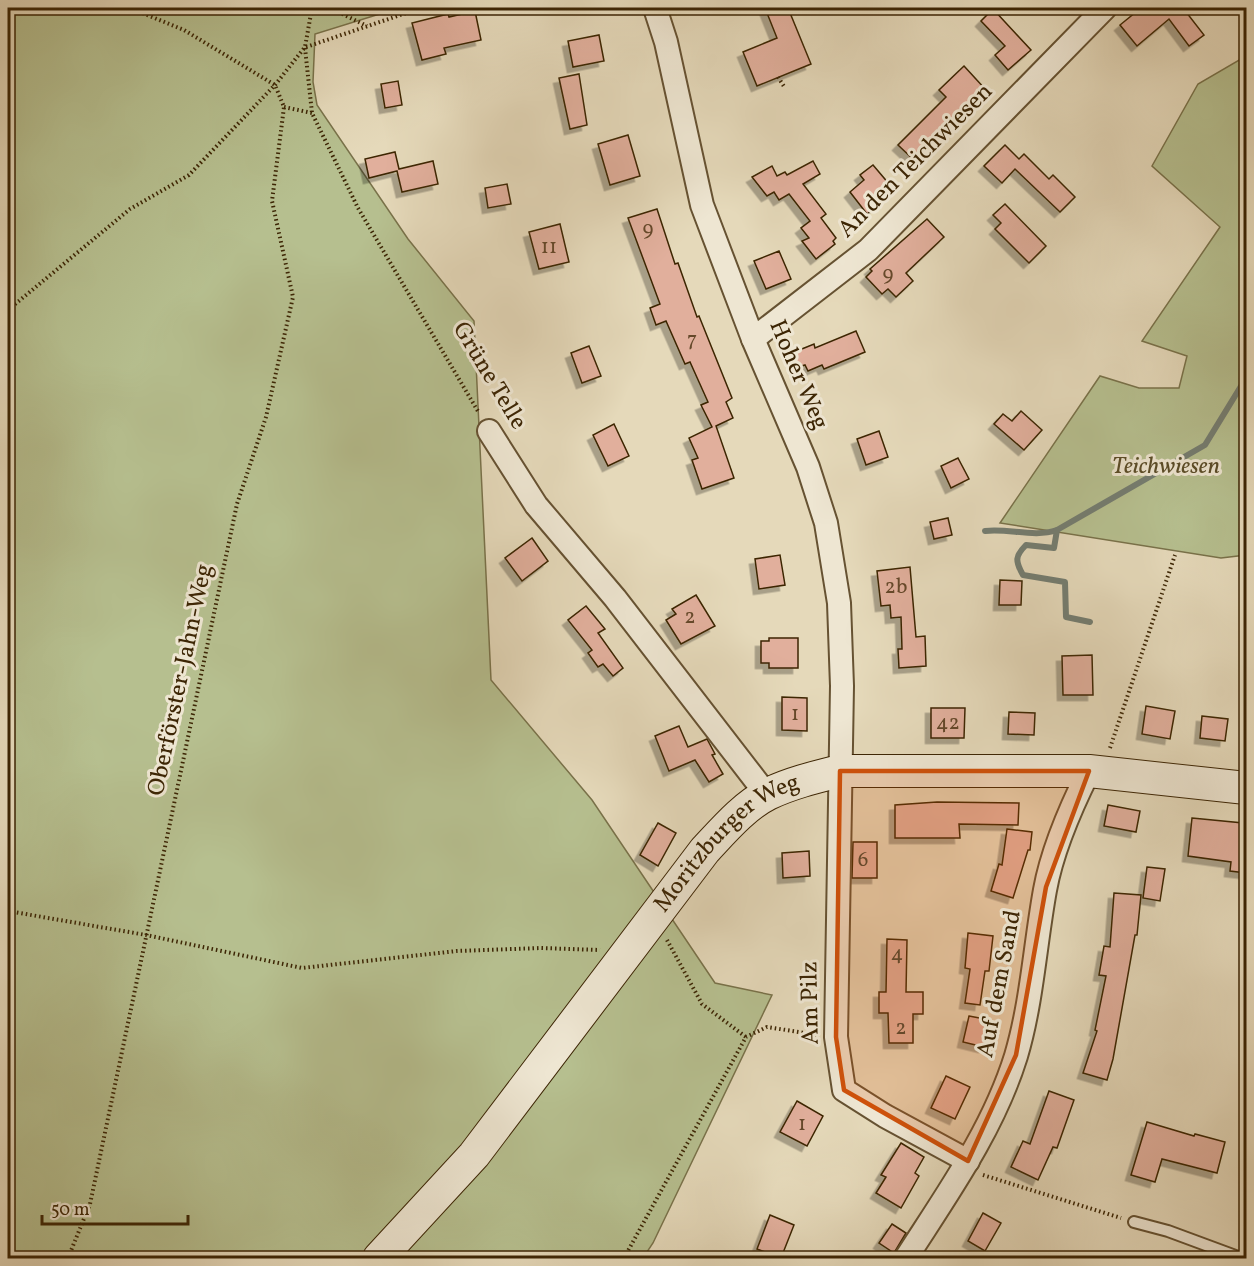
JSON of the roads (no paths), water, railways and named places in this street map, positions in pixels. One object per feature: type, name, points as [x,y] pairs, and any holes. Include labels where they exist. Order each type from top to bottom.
[{"type":"street","name":"Hoher Weg","points":[[655,8],[666,42],[702,205],[753,339],[808,467],[826,523],[839,603],[842,686],[840,771]]},
{"type":"street","name":"An den Teichwiesen","points":[[753,339],[868,250],[1105,8]]},
{"type":"street","name":"Grüne Telle","points":[[489,431],[536,505],[615,598],[767,795]]},
{"type":"street","name":"Moritzburger Weg","points":[[379,1258],[474,1155],[705,850],[744,812],[767,795],[802,781],[840,771],[1096,772],[1246,788]]},
{"type":"street","name":"Am Pilz","points":[[840,771],[836,1037],[844,1090],[972,1167]]},
{"type":"street","name":"Auf dem Sand","points":[[906,1258],[972,1167],[1003,1093],[1016,1055],[1027,1011],[1046,887],[1063,834],[1096,772]]},
{"type":"lane","points":[[1134,1222],[1168,1231],[1241,1258]]},
{"type":"waterway","points":[[985,531],[1039,533],[1057,530],[1205,445],[1246,378]]},
{"type":"waterway","points":[[1057,530],[1054,548],[1026,545],[1018,556],[1019,566],[1023,575],[1065,582],[1066,617],[1090,622]]},
{"type":"park label","name":"Teichwiesen","points":[[1166,467]]}]
